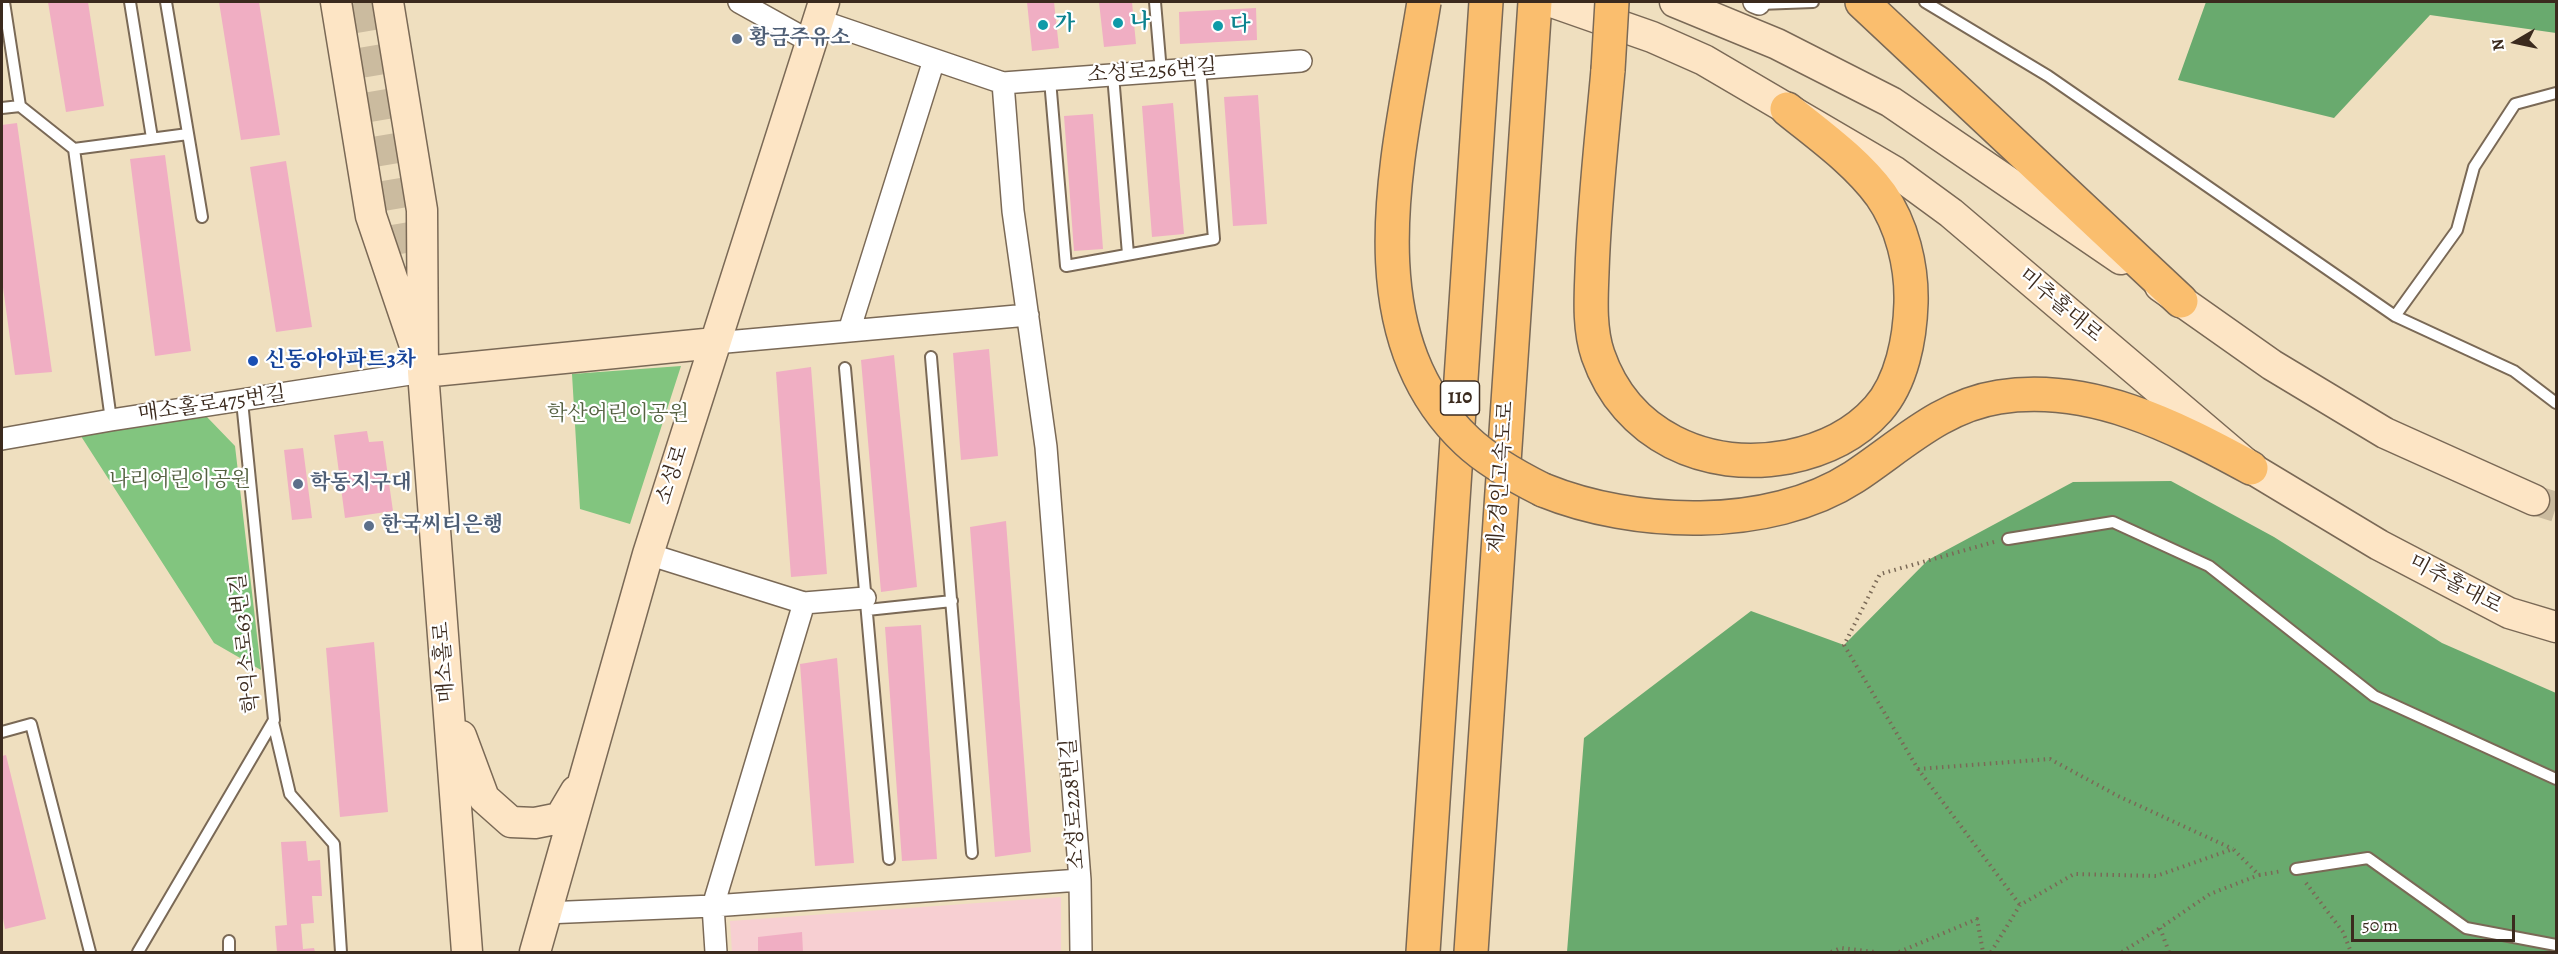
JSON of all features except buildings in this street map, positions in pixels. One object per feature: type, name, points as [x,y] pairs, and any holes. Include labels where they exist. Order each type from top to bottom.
[{"type":"highway","points":[[1424,2],[1400,156],[1393,220],[1392,268],[1398,315],[1422,379],[1453,427],[1482,454],[1543,490],[1602,509],[1650,515],[1718,516],[1761,512],[1793,505],[1834,489],[1917,431],[1951,412],[1987,399],[2039,394],[2087,400],[2128,411],[2206,444],[2251,468]]},
{"type":"highway","points":[[1612,2],[1592,262],[1592,322],[1597,353],[1618,396],[1650,429],[1686,448],[1719,459],[1751,461],[1785,457],[1813,451],[1848,434],[1879,408],[1889,393],[1898,373],[1908,335],[1911,291],[1909,270],[1895,221],[1881,196],[1867,179],[1787,108]]},
{"type":"highway","name":"110","points":[[1423,952],[1486,6]]},
{"type":"highway","points":[[1870,8],[2181,301]]},
{"type":"highway","name":"제2경인고속도로","points":[[1471,952],[1533,15]]},
{"type":"main road","points":[[336,2],[371,216],[423,372]]},
{"type":"main road","points":[[388,2],[422,210],[423,372]]},
{"type":"main road","name":"미추홀대로","points":[[1552,2],[1652,37],[1694,56],[1895,172],[1951,213],[2251,468],[2379,545],[2509,613],[2556,627]]},
{"type":"main road","points":[[1675,2],[1777,44],[1891,102],[2272,365],[2385,433],[2534,500]]},
{"type":"main road","name":"소성로","points":[[535,952],[648,554],[818,21]]},
{"type":"main road","points":[[423,372],[715,343]]},
{"type":"main road","name":"매소홀로","points":[[423,372],[467,952]]},
{"type":"main road","points":[[447,689],[468,759],[484,798],[511,822],[535,823],[560,818],[583,781]]},
{"type":"street","name":"소성로256번길","points":[[739,2],[818,21],[1004,84],[1301,61]]},
{"type":"street","points":[[849,331],[934,60]]},
{"type":"street","points":[[715,343],[1028,315],[1013,211],[1004,84]]},
{"type":"street","name":"소성로228번길","points":[[545,914],[713,906],[1080,880],[1046,447],[1028,315]]},
{"type":"street","name":"매소홀로475번길","points":[[2,439],[423,372]]},
{"type":"street","points":[[648,554],[804,603],[866,604]]},
{"type":"street","points":[[716,952],[713,906],[804,603]]},
{"type":"street","points":[[1080,880],[1081,952]]},
{"type":"lane","points":[[4,2],[5,30],[20,106],[74,149],[111,420]]},
{"type":"lane","points":[[130,2],[152,138]]},
{"type":"lane","points":[[166,2],[202,217]]},
{"type":"lane","points":[[1155,2],[1161,72]]},
{"type":"lane","points":[[1756,3],[1813,2]]},
{"type":"lane","points":[[1925,2],[2048,76],[2396,316],[2514,371],[2556,403]]},
{"type":"lane","points":[[1050,80],[1066,266],[1214,239],[1200,68]]},
{"type":"lane","points":[[1113,75],[1128,254]]},
{"type":"lane","points":[[2396,316],[2457,230],[2474,167],[2516,104],[2556,93]]},
{"type":"lane","points":[[2,108],[20,106]]},
{"type":"lane","points":[[74,149],[188,134]]},
{"type":"lane","points":[[931,357],[972,853]]},
{"type":"lane","points":[[845,368],[888,859]]},
{"type":"lane","name":"학익소로63번길","points":[[138,952],[273,722],[242,401]]},
{"type":"lane","points":[[2008,538],[2113,522],[2209,566],[2374,696],[2556,779]]},
{"type":"lane","points":[[866,604],[952,601]]},
{"type":"lane","points":[[273,722],[290,794],[334,844],[341,952]]},
{"type":"lane","points":[[2,732],[32,724],[90,952]]},
{"type":"lane","points":[[2296,869],[2368,858],[2466,927],[2556,945]]},
{"type":"lane","points":[[229,940],[230,952]]},
{"type":"path","points":[[2008,538],[1880,574],[1844,645],[1918,769],[2020,905]]},
{"type":"path","points":[[1918,769],[2050,759],[2118,796],[2233,849],[2259,875]]},
{"type":"path","points":[[1991,952],[2020,905],[2074,874],[2156,876],[2233,849]]},
{"type":"path","points":[[2122,952],[2210,894],[2259,875],[2296,869],[2343,932],[2351,952]]},
{"type":"path","points":[[1899,952],[1977,919],[1983,952]]},
{"type":"path","points":[[2160,928],[2169,952]]},
{"type":"path","points":[[1831,952],[1841,948],[1875,952]]},
{"type":"shaded area","points":[[1061,897],[1061,952],[732,952],[730,921]]},
{"type":"green space","points":[[2206,2],[2556,2],[2556,33],[2430,15],[2334,118],[2178,80]]},
{"type":"green space","name":"학산어린이공원","points":[[681,366],[630,524],[580,509],[572,374]]},
{"type":"green space","name":"나리어린이공원","points":[[207,417],[235,446],[261,670],[214,643],[77,430]]},
{"type":"green space","points":[[2171,481],[2274,537],[2442,643],[2556,693],[2556,952],[1567,952],[1584,738],[1751,611],[1844,645],[1928,560],[2073,482]]},
{"type":"tunnel","points":[[361,2],[414,315]]},
{"type":"tunnel","points":[[2534,500],[2556,507]]},
{"type":"place","name":"나","points":[[1118,23]]},
{"type":"place","name":"가","points":[[1043,25]]},
{"type":"place","name":"다","points":[[1218,26]]},
{"type":"place","name":"황금주유소","points":[[737,39]]},
{"type":"place","name":"신동아아파트3차","points":[[253,361]]},
{"type":"place","name":"학동지구대","points":[[298,484]]},
{"type":"place","name":"한국씨티은행","points":[[369,526]]}]
